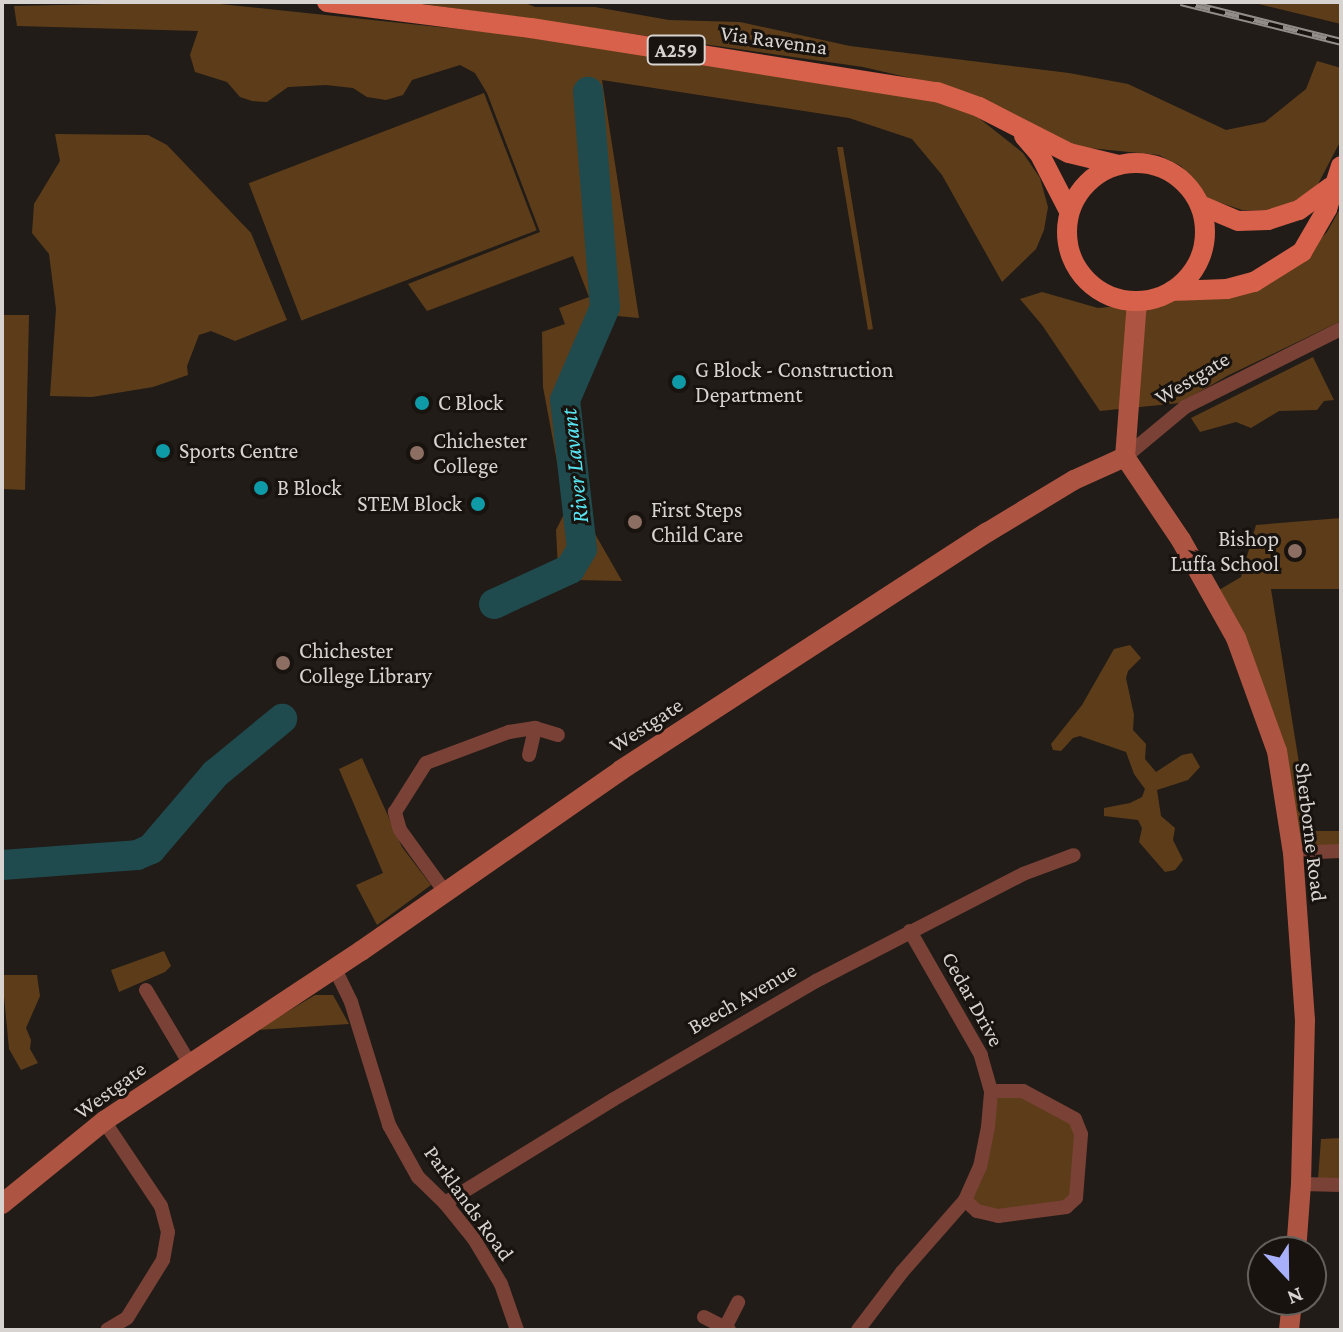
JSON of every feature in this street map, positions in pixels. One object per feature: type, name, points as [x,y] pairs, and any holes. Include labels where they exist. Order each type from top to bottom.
[{"type":"main road","name":"Via Ravenna","points":[[327,2],[866,78],[937,92],[979,107],[1069,153],[1119,165]]},
{"type":"main road","name":"Via Ravenna","points":[[1016,128],[1039,153],[1069,211]]},
{"type":"main road","points":[[1172,291],[1198,262],[1205,224],[1200,205],[1190,188],[1175,175],[1148,164],[1119,165],[1098,174],[1080,190],[1069,211],[1067,246],[1084,279],[1118,299],[1137,301],[1172,291],[1227,289],[1254,282],[1279,269],[1302,252],[1327,209],[1331,187],[1341,166]]},
{"type":"main road","points":[[1200,205],[1238,221],[1268,220],[1299,210],[1331,187]]},
{"type":"street","points":[[1125,457],[1137,301]]},
{"type":"street","name":"Westgate","points":[[2,1204],[104,1121],[335,969],[632,762],[988,532],[1074,480],[1125,457],[1185,407],[1341,329]]},
{"type":"street","name":"Sherborne Road","points":[[1125,457],[1181,540],[1236,638],[1277,751],[1293,853],[1305,1020],[1297,1236]]},
{"type":"street","points":[[445,892],[400,830],[395,812],[426,763],[509,732],[535,728],[558,735]]},
{"type":"street","points":[[529,755],[535,728]]},
{"type":"street","points":[[1293,853],[1341,851]]},
{"type":"street","name":"Beech Avenue","points":[[445,1203],[816,981],[1023,874],[1074,855]]},
{"type":"street","name":"Cedar Drive","points":[[858,1330],[902,1272],[965,1200],[980,1167],[991,1091],[981,1055],[910,931]]},
{"type":"street","name":"Parklands Road","points":[[335,969],[351,1002],[389,1125],[418,1177],[445,1203],[474,1239],[501,1284],[517,1330]]},
{"type":"street","points":[[146,990],[190,1064]]},
{"type":"street","points":[[965,1200],[977,1211],[998,1216],[1066,1207],[1076,1198],[1081,1134],[1075,1119],[1023,1091],[991,1091]]},
{"type":"street","points":[[104,1121],[161,1206],[168,1232],[163,1260],[131,1324],[107,1330]]},
{"type":"street","points":[[1301,1184],[1341,1185]]},
{"type":"street","points":[[704,1317],[727,1329],[738,1302]]},
{"type":"shaded area","points":[[201,2],[534,37],[932,98],[975,115],[1023,153],[1040,178],[1048,207],[1044,230],[1036,249],[1002,282],[942,175],[912,139],[849,118],[602,80],[639,318],[617,316],[577,402],[583,513],[622,581],[577,580],[559,588],[556,530],[566,510],[543,387],[542,332],[565,324],[559,308],[589,297],[573,256],[427,311],[408,284],[540,232],[487,93],[475,73],[460,65],[412,80],[403,95],[386,100],[367,97],[353,88],[326,85],[288,87],[267,102],[252,101],[240,97],[227,82],[195,72],[190,55],[198,31],[17,26],[14,6]]},
{"type":"shaded area","points":[[410,2],[523,2],[535,7],[595,7],[669,20],[740,22],[850,46],[1069,73],[1128,84],[1226,130],[1265,122],[1306,89],[1317,61],[1341,68],[1341,140],[1316,188],[1294,201],[1269,210],[1242,210],[1206,198],[1181,166],[1159,155],[1069,146],[936,84],[863,67]]},
{"type":"shaded area","points":[[1250,2],[1341,2],[1341,24]]},
{"type":"shaded area","points":[[484,93],[537,230],[301,321],[249,183]]},
{"type":"shaded area","points":[[55,134],[148,135],[167,145],[251,233],[287,320],[235,341],[211,331],[199,335],[187,366],[188,375],[153,387],[92,397],[50,396],[56,309],[49,254],[32,233],[34,204],[60,161]]},
{"type":"shaded area","points":[[837,147],[843,147],[873,329],[868,330]]},
{"type":"shaded area","points":[[1341,207],[1341,321],[1227,376],[1180,403],[1100,411],[1042,325],[1020,299],[1042,292],[1098,308],[1227,296],[1304,256],[1327,232]]},
{"type":"shaded area","points":[[2,315],[29,315],[25,490],[2,489]]},
{"type":"shaded area","points":[[1313,357],[1334,400],[1324,401],[1317,410],[1279,411],[1251,428],[1236,422],[1200,432],[1191,418]]},
{"type":"shaded area","points":[[1341,518],[1341,589],[1271,589],[1310,831],[1341,831],[1341,848],[1298,849],[1219,590],[1241,577],[1256,525]]},
{"type":"shaded area","points":[[1130,645],[1141,658],[1128,671],[1126,678],[1134,715],[1133,730],[1146,744],[1145,759],[1156,772],[1182,755],[1192,753],[1200,767],[1188,780],[1157,790],[1161,816],[1175,828],[1173,840],[1183,860],[1175,870],[1165,872],[1139,842],[1142,828],[1138,820],[1104,816],[1104,808],[1130,803],[1142,797],[1145,789],[1134,774],[1126,752],[1080,736],[1073,738],[1061,751],[1053,750],[1051,744],[1082,705],[1114,649]]},
{"type":"shaded area","points":[[362,758],[402,847],[431,885],[377,925],[356,885],[383,873],[339,769]]},
{"type":"shaded area","points":[[164,951],[171,966],[165,972],[119,992],[111,970]]},
{"type":"shaded area","points":[[2,975],[37,975],[40,996],[26,1028],[31,1040],[30,1049],[38,1063],[21,1070],[9,1049]]},
{"type":"shaded area","points":[[315,995],[333,995],[349,1024],[257,1030]]},
{"type":"shaded area","points":[[1023,1094],[1072,1121],[1078,1134],[1074,1197],[1065,1204],[998,1212],[980,1207],[971,1197],[996,1095]]},
{"type":"shaded area","points":[[1341,1138],[1341,1179],[1318,1179],[1321,1139]]},
{"type":"waterway","name":"River Lavant","points":[[494,604],[570,569],[582,549],[565,400],[605,307],[588,92]]},
{"type":"waterway","name":"River Lavant","points":[[2,865],[137,855],[151,849],[215,774],[282,719]]},
{"type":"railway","points":[[1181,2],[1341,42]]},
{"type":"place","name":"G Block - Construction Department","points":[[679,382]]},
{"type":"place","name":"C Block","points":[[422,403]]},
{"type":"place","name":"Sports Centre","points":[[163,451]]},
{"type":"place","name":"Chichester College","points":[[417,453]]},
{"type":"place","name":"B Block","points":[[261,488]]},
{"type":"place","name":"STEM Block","points":[[478,504]]},
{"type":"place","name":"First Steps Child Care","points":[[635,522]]},
{"type":"place","name":"Bishop Luffa School","points":[[1295,551]]},
{"type":"place","name":"Chichester College Library","points":[[283,663]]}]
